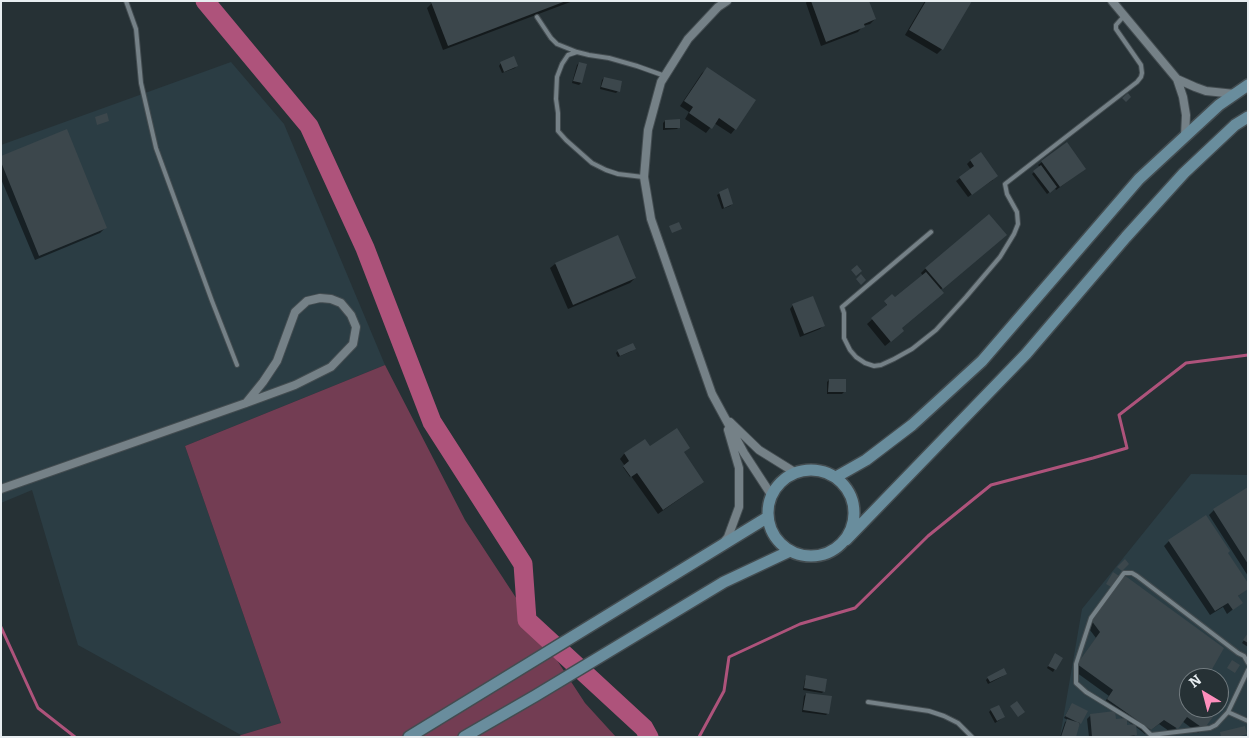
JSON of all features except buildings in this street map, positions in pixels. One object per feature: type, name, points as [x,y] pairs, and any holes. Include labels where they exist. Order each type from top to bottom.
[{"type":"street","points":[[727,1],[718,7],[688,38],[661,82],[648,130],[644,177],[651,219],[712,394],[744,453],[772,496]]},
{"type":"street","points":[[1112,1],[1177,79],[1186,115],[1185,136]]},
{"type":"street","points":[[1177,79],[1206,91],[1235,94]]},
{"type":"street","points":[[836,477],[866,460],[912,425],[982,361],[1139,179],[1219,105],[1248,85]]},
{"type":"street","points":[[846,540],[852,528],[855,514],[853,500],[846,487],[836,477],[823,471],[809,470],[796,473],[784,480],[774,490],[769,503],[768,517],[772,531],[779,542],[790,551],[802,556],[826,554],[837,548],[846,540],[1026,354],[1126,237],[1184,173],[1235,125],[1248,117]]},
{"type":"street","points":[[1,489],[246,403],[295,385],[331,367],[353,344],[356,327],[351,315],[341,303],[331,299],[320,298],[307,301],[295,312],[277,361],[246,403]]},
{"type":"street","points":[[724,416],[760,450],[796,473]]},
{"type":"street","points":[[722,545],[728,536],[739,507],[739,468],[724,416]]},
{"type":"street","points":[[409,737],[768,517]]},
{"type":"street","points":[[464,737],[724,582],[790,551]]},
{"type":"lane","points":[[126,1],[136,29],[141,83],[156,148],[237,365]]},
{"type":"lane","points":[[931,232],[842,307],[844,313],[844,338],[850,350],[865,363],[874,366],[894,359],[912,349],[936,330],[1000,257],[1014,234],[1018,224],[1017,212],[1007,194],[1005,184],[1141,77],[1141,65],[1116,29],[1116,25],[1124,16]]},
{"type":"lane","points":[[537,18],[557,44],[577,52],[628,63],[665,76]]},
{"type":"lane","points":[[577,52],[568,55],[562,64],[558,77],[556,99],[558,131],[592,164],[618,174],[644,177]]},
{"type":"lane","points":[[1222,718],[1210,728],[1151,735],[1143,727],[1086,692],[1076,683],[1076,664],[1091,618],[1124,573],[1132,573],[1244,656],[1248,662]]},
{"type":"lane","points":[[1229,710],[1248,670]]},
{"type":"lane","points":[[868,702],[929,711],[944,716],[958,723],[972,737]]},
{"type":"lane","points":[[1229,712],[1248,721]]},
{"type":"shaded area","points":[[231,62],[284,124],[385,365],[185,446],[281,723],[241,735],[78,645],[32,490],[1,503],[1,145]]},
{"type":"shaded area","points":[[385,365],[465,520],[585,703],[616,737],[238,737],[281,723],[185,446]]},
{"type":"shaded area","points":[[1191,474],[1248,475],[1248,737],[1060,737],[1082,609]]},
{"type":"waterway","points":[[205,1],[309,126],[365,248],[432,422],[523,564],[527,620],[644,728],[649,737]]},
{"type":"waterway","points":[[699,737],[724,691],[729,657],[800,624],[855,608],[928,536],[991,485],[1127,448],[1119,415],[1186,363],[1248,355]]},
{"type":"waterway","points":[[1,627],[38,708],[75,737]]}]
